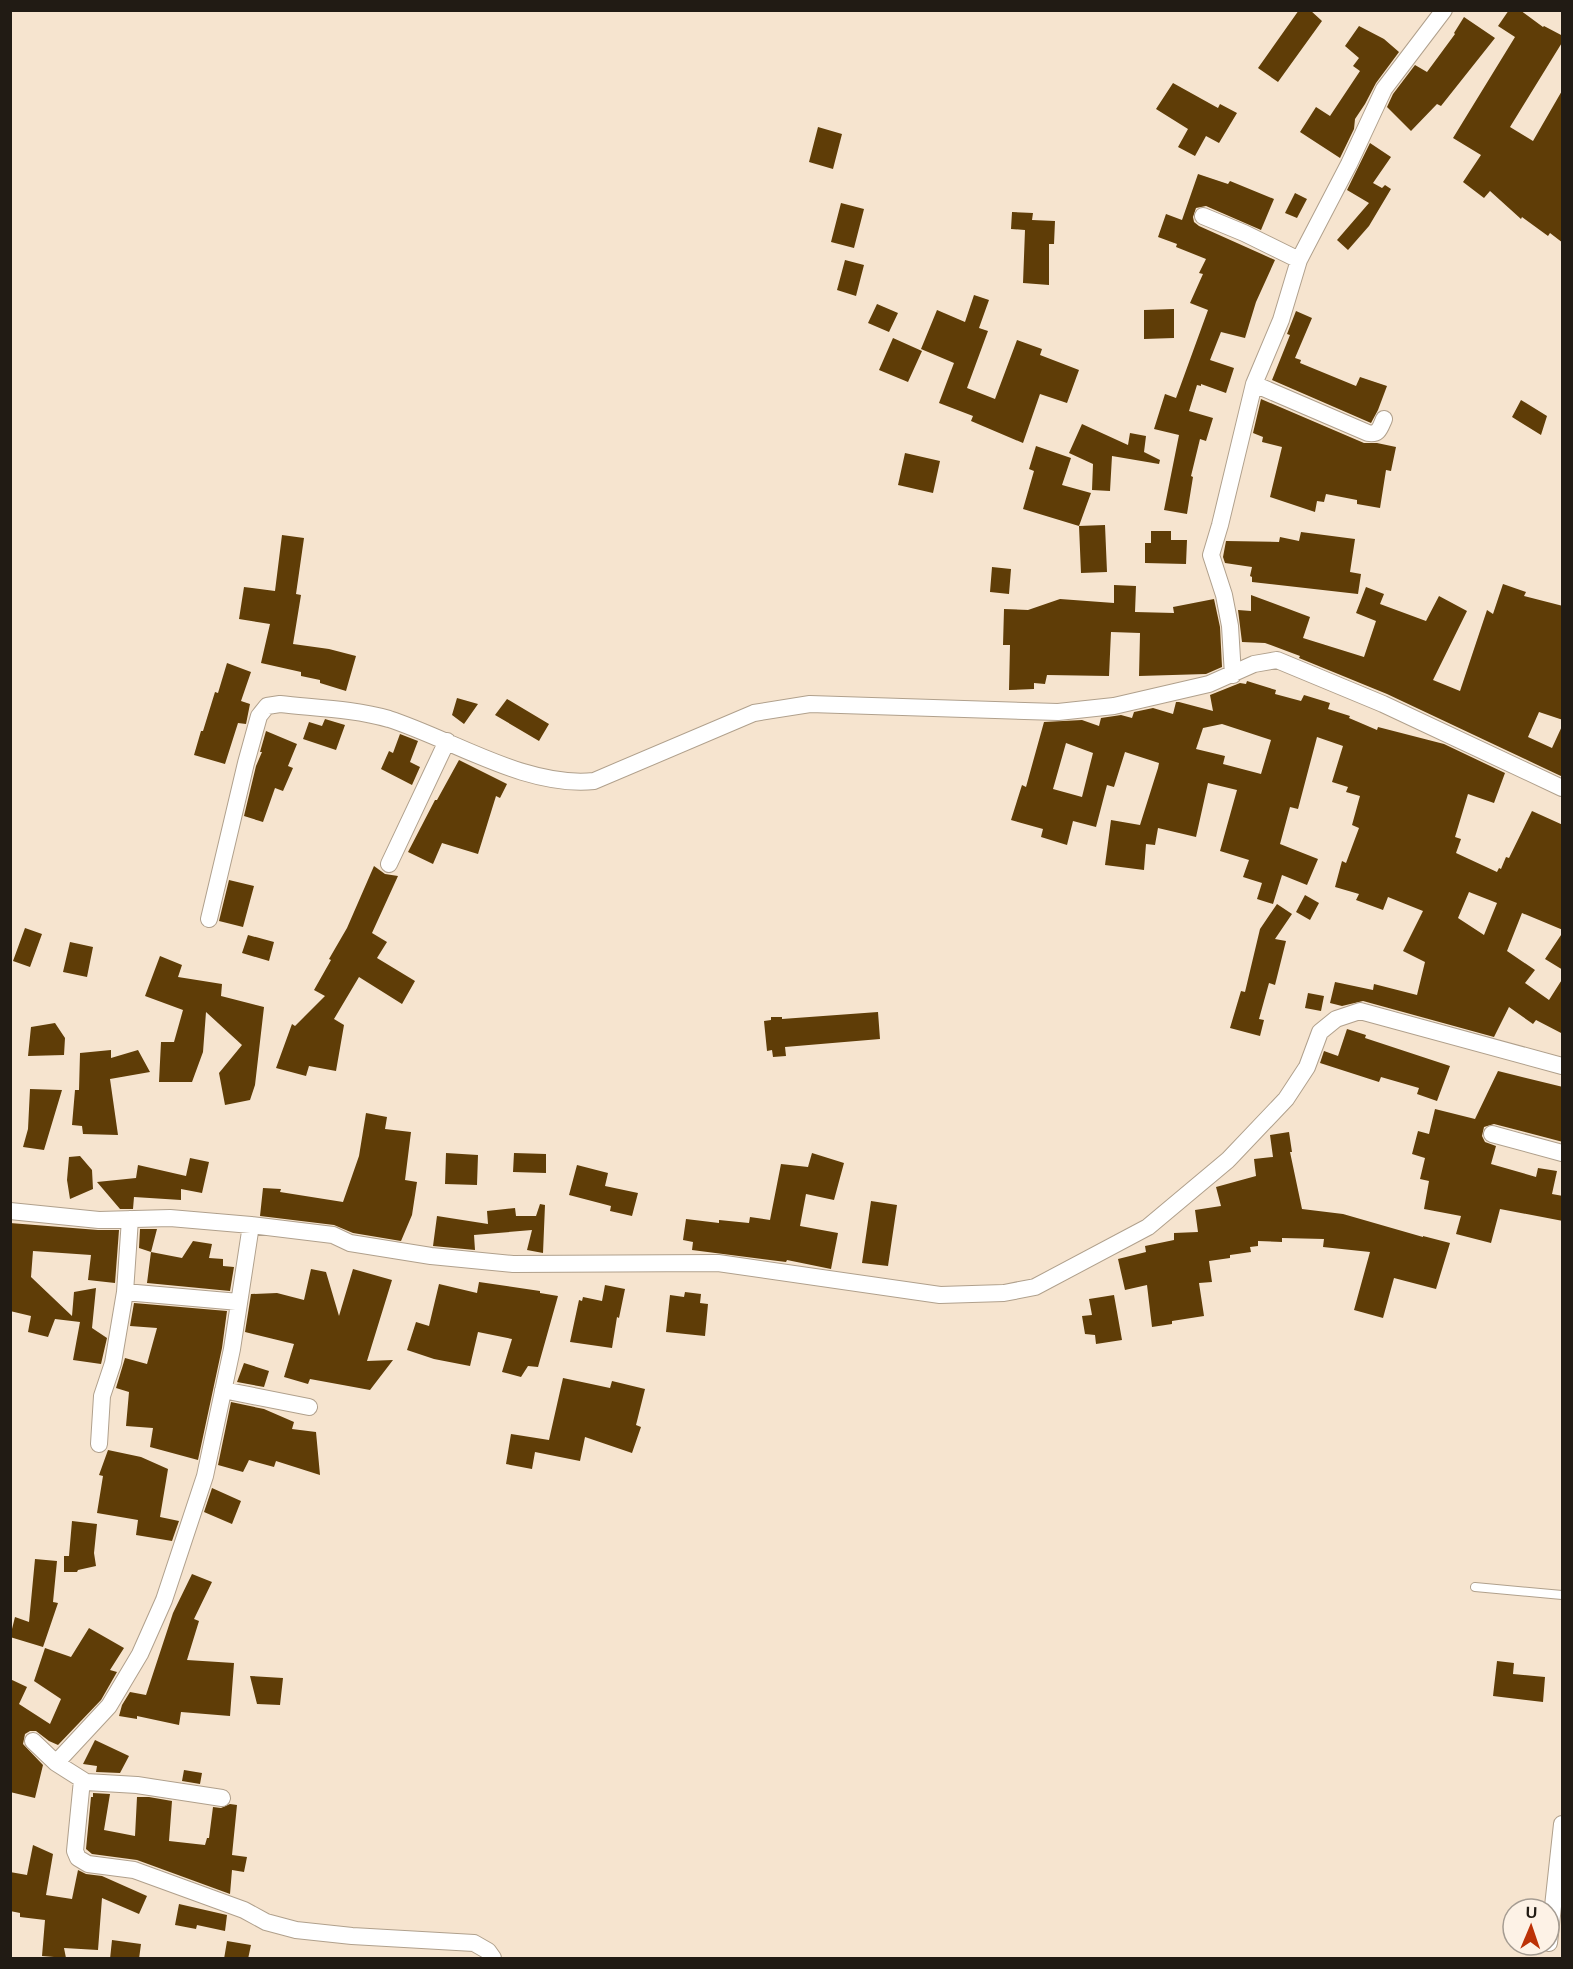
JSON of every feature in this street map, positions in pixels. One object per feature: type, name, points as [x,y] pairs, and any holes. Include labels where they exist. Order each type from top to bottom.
[{"type":"street","points":[[1233,675],[1230,626],[1224,596],[1211,555],[1254,384],[1281,320],[1299,260],[1349,165],[1384,89],[1444,10]]},
{"type":"street","points":[[1203,216],[1299,260]]},
{"type":"street","points":[[1254,384],[1368,433],[1378,432],[1384,419]]},
{"type":"street","points":[[209,919],[259,716],[267,706],[280,704],[387,718],[516,770],[556,781],[574,783],[594,782],[754,713],[810,704],[1058,712],[1114,706],[1209,684],[1254,664],[1277,660],[1383,704],[1563,788]]},
{"type":"street","points":[[388,864],[447,741]]},
{"type":"street","points":[[10,1211],[99,1220],[170,1218],[251,1225],[333,1235],[350,1243],[431,1256],[513,1264],[718,1263],[940,1295],[1004,1293],[1035,1287],[1148,1227],[1228,1160],[1286,1099],[1306,1067],[1320,1032],[1336,1019],[1347,1014],[1360,1011],[1563,1066]]},
{"type":"street","points":[[1492,1134],[1563,1153]]},
{"type":"street","points":[[99,1444],[102,1396],[113,1363],[125,1292],[130,1219]]},
{"type":"street","points":[[56,1763],[109,1706],[140,1654],[164,1600],[205,1476],[223,1390],[251,1225]]},
{"type":"street","points":[[125,1292],[239,1302]]},
{"type":"street","points":[[223,1390],[309,1407]]},
{"type":"street","points":[[33,1741],[56,1763],[86,1782],[137,1785],[222,1798]]},
{"type":"street","points":[[82,1780],[75,1851],[78,1858],[88,1864],[134,1870],[244,1910],[266,1922],[296,1930],[352,1936],[474,1943],[488,1951],[493,1959]]},
{"type":"street","points":[[1554,1897],[1563,1824]]},
{"type":"lane","points":[[1475,1587],[1563,1595]]},
{"type":"building","points":[[1299,10],[1310,10],[1322,21],[1278,82],[1258,68]]},
{"type":"building","points":[[1509,10],[1520,10],[1543,27],[1563,36],[1563,41],[1510,127],[1533,141],[1563,89],[1563,243],[1550,233],[1548,236],[1522,217],[1521,219],[1490,191],[1484,198],[1463,182],[1481,155],[1453,138],[1515,37],[1498,26]]},
{"type":"building","points":[[1464,17],[1495,38],[1441,106],[1437,104],[1411,131],[1387,107],[1393,94],[1415,65],[1427,72],[1455,34]]},
{"type":"building","points":[[1359,26],[1384,39],[1399,52],[1376,83],[1355,119],[1354,129],[1340,158],[1300,132],[1316,107],[1330,116],[1360,71],[1353,66],[1359,58],[1345,46]]},
{"type":"building","points":[[1173,83],[1218,108],[1220,104],[1237,113],[1219,143],[1206,136],[1195,156],[1178,147],[1188,129],[1156,109]]},
{"type":"building","points":[[818,127],[842,134],[833,169],[809,162]]},
{"type":"building","points":[[1370,143],[1391,157],[1373,183],[1382,188],[1385,185],[1391,189],[1369,226],[1348,250],[1337,240],[1369,203],[1347,190]]},
{"type":"building","points":[[1198,174],[1228,184],[1230,181],[1274,199],[1261,230],[1206,206],[1196,208],[1193,217],[1194,222],[1199,226],[1275,260],[1256,302],[1245,338],[1221,332],[1210,360],[1234,368],[1226,393],[1201,384],[1201,386],[1197,385],[1189,411],[1213,418],[1206,441],[1200,439],[1191,476],[1193,477],[1187,514],[1164,510],[1179,435],[1154,429],[1165,394],[1176,398],[1208,310],[1190,303],[1203,274],[1199,273],[1206,259],[1158,237],[1166,214],[1182,220]]},
{"type":"building","points":[[1295,193],[1307,199],[1297,218],[1285,213]]},
{"type":"building","points":[[841,203],[864,209],[854,248],[831,242]]},
{"type":"building","points":[[1012,212],[1033,213],[1032,220],[1055,221],[1054,244],[1049,244],[1049,285],[1023,283],[1025,230],[1011,229]]},
{"type":"building","points":[[845,260],[864,265],[856,296],[837,290]]},
{"type":"building","points":[[974,295],[989,300],[979,328],[988,331],[967,388],[995,399],[1017,340],[1042,349],[1040,355],[1079,370],[1067,403],[1040,394],[1023,443],[971,421],[973,416],[939,403],[954,363],[921,349],[937,310],[965,322]]},
{"type":"building","points":[[877,304],[898,313],[889,332],[868,323]]},
{"type":"building","points":[[1174,309],[1174,338],[1144,339],[1144,310]]},
{"type":"building","points":[[1296,311],[1312,318],[1295,358],[1301,360],[1300,363],[1356,386],[1360,377],[1387,386],[1371,423],[1272,380],[1290,335],[1287,334]]},
{"type":"building","points":[[893,338],[922,351],[908,382],[879,370]]},
{"type":"building","points":[[1261,399],[1364,443],[1396,447],[1391,471],[1386,470],[1380,508],[1357,504],[1357,500],[1326,494],[1324,502],[1317,501],[1315,512],[1270,497],[1282,447],[1262,442],[1263,437],[1253,433]]},
{"type":"building","points":[[1521,400],[1547,416],[1541,435],[1512,417]]},
{"type":"building","points":[[1082,424],[1128,445],[1130,433],[1146,436],[1144,452],[1160,460],[1159,464],[1112,456],[1110,491],[1092,490],[1093,464],[1069,453]]},
{"type":"building","points":[[1036,446],[1071,458],[1062,485],[1091,493],[1079,526],[1023,509],[1034,471],[1029,469]]},
{"type":"building","points":[[905,453],[940,461],[933,493],[898,485]]},
{"type":"building","points":[[1105,525],[1107,572],[1081,573],[1079,526]]},
{"type":"building","points":[[1151,531],[1171,531],[1171,540],[1187,540],[1186,564],[1145,563],[1145,543],[1151,543]]},
{"type":"building","points":[[1301,532],[1355,539],[1350,572],[1361,574],[1358,594],[1252,582],[1250,576],[1252,567],[1225,563],[1223,557],[1226,541],[1279,542],[1280,537],[1299,541]]},
{"type":"building","points":[[282,535],[304,538],[296,594],[301,595],[293,644],[329,649],[356,656],[346,691],[320,683],[320,680],[301,676],[301,672],[261,663],[270,624],[239,619],[244,587],[275,591]]},
{"type":"building","points":[[992,567],[1011,569],[1009,594],[990,592]]},
{"type":"building","points":[[1503,584],[1526,592],[1524,596],[1563,606],[1563,720],[1539,712],[1528,737],[1552,748],[1563,724],[1563,777],[1387,694],[1299,658],[1300,656],[1265,643],[1242,642],[1238,610],[1251,611],[1251,595],[1310,617],[1303,638],[1364,657],[1376,621],[1356,613],[1366,587],[1384,594],[1380,604],[1426,621],[1439,596],[1467,611],[1433,680],[1460,691],[1487,610],[1493,614]]},
{"type":"building","points":[[1114,585],[1136,586],[1135,612],[1174,613],[1173,607],[1214,599],[1220,627],[1222,667],[1206,674],[1139,676],[1140,633],[1111,632],[1109,676],[1047,675],[1045,684],[1034,683],[1034,689],[1009,690],[1010,645],[1003,645],[1004,609],[1028,610],[1060,599],[1114,603]]},
{"type":"building","points":[[227,663],[251,672],[241,701],[250,704],[246,724],[238,723],[225,764],[194,755]]},
{"type":"building","points":[[1247,681],[1276,690],[1275,694],[1301,701],[1304,695],[1330,703],[1328,709],[1350,716],[1349,718],[1377,730],[1378,727],[1444,744],[1505,773],[1494,803],[1468,794],[1455,837],[1461,839],[1456,853],[1497,872],[1499,868],[1501,869],[1506,857],[1509,858],[1532,811],[1563,825],[1563,930],[1522,913],[1507,951],[1535,970],[1525,983],[1549,1000],[1563,978],[1563,1034],[1536,1020],[1533,1024],[1509,1007],[1494,1037],[1363,1001],[1342,1006],[1330,1003],[1335,982],[1373,990],[1374,984],[1417,995],[1425,962],[1403,951],[1423,911],[1388,897],[1383,910],[1356,900],[1359,894],[1335,887],[1342,861],[1346,863],[1359,828],[1352,825],[1360,796],[1346,792],[1348,787],[1332,782],[1343,746],[1317,737],[1298,809],[1290,807],[1280,844],[1318,859],[1307,885],[1282,875],[1273,904],[1257,899],[1262,883],[1243,877],[1249,860],[1220,851],[1237,790],[1208,783],[1196,837],[1158,828],[1155,845],[1146,844],[1144,870],[1105,865],[1111,820],[1140,825],[1159,763],[1125,752],[1114,787],[1107,785],[1096,827],[1073,821],[1067,845],[1041,837],[1043,829],[1011,820],[1022,785],[1026,787],[1044,722],[1082,720],[1099,726],[1101,718],[1121,715],[1132,718],[1134,712],[1153,708],[1173,714],[1176,702],[1213,711],[1210,695],[1240,683],[1246,684]],"holes":[[[1222,724],[1271,740],[1261,774],[1223,764],[1225,756],[1196,749],[1203,728]],[[1066,743],[1093,753],[1082,797],[1053,789]],[[1469,892],[1497,903],[1484,935],[1458,918]]]},
{"type":"building","points":[[457,698],[478,704],[464,724],[452,715]]},
{"type":"building","points":[[507,699],[549,724],[539,741],[495,715]]},
{"type":"building","points":[[325,719],[345,725],[336,750],[303,739],[309,722],[322,726]]},
{"type":"building","points":[[266,731],[297,744],[288,766],[293,768],[283,791],[275,788],[263,822],[244,816]]},
{"type":"building","points":[[400,734],[418,741],[410,762],[420,767],[412,785],[381,769],[389,751],[393,753]]},
{"type":"building","points":[[459,760],[507,784],[500,798],[496,796],[478,854],[442,843],[433,864],[408,852]]},
{"type":"building","points":[[374,866],[385,874],[398,876],[372,933],[387,942],[377,958],[415,981],[402,1004],[359,977],[334,1019],[344,1025],[336,1071],[309,1066],[306,1076],[276,1068],[292,1024],[295,1026],[325,996],[314,990],[347,928]]},
{"type":"building","points":[[229,880],[254,886],[243,927],[219,921]]},
{"type":"building","points":[[1305,895],[1319,903],[1310,920],[1296,912]]},
{"type":"building","points":[[1277,904],[1292,914],[1275,939],[1286,941],[1275,985],[1269,983],[1259,1019],[1264,1020],[1260,1036],[1230,1028],[1241,991],[1245,992],[1260,929]]},
{"type":"building","points":[[25,928],[42,934],[30,967],[13,961]]},
{"type":"building","points":[[1563,932],[1563,970],[1545,959]]},
{"type":"building","points":[[248,935],[274,942],[269,961],[242,953]]},
{"type":"building","points":[[70,942],[93,947],[87,977],[63,972]]},
{"type":"building","points":[[160,956],[182,965],[178,977],[222,984],[221,996],[264,1007],[255,1085],[250,1100],[225,1105],[219,1073],[242,1045],[206,1012],[203,1052],[192,1082],[159,1082],[161,1042],[174,1042],[183,1010],[145,996]]},
{"type":"building","points":[[1308,993],[1324,996],[1321,1011],[1305,1008]]},
{"type":"building","points":[[878,1012],[880,1039],[785,1047],[786,1056],[773,1057],[772,1050],[767,1051],[764,1021],[771,1020],[771,1017],[782,1017],[782,1019]]},
{"type":"building","points":[[55,1023],[65,1038],[64,1055],[28,1056],[31,1027]]},
{"type":"building","points":[[1347,1029],[1366,1035],[1365,1038],[1450,1066],[1437,1101],[1417,1094],[1419,1088],[1381,1077],[1379,1082],[1320,1063],[1324,1051],[1338,1056]]},
{"type":"building","points":[[111,1050],[111,1058],[138,1050],[150,1072],[110,1079],[118,1135],[83,1134],[82,1126],[72,1125],[75,1090],[79,1090],[80,1053]]},
{"type":"building","points":[[1498,1071],[1563,1087],[1563,1142],[1494,1124],[1484,1127],[1482,1136],[1485,1142],[1496,1146],[1491,1164],[1536,1177],[1538,1168],[1557,1171],[1552,1194],[1563,1196],[1563,1221],[1500,1209],[1491,1243],[1456,1234],[1461,1216],[1424,1209],[1429,1181],[1420,1179],[1425,1158],[1412,1154],[1418,1131],[1429,1134],[1435,1109],[1475,1119]]},
{"type":"building","points":[[30,1089],[62,1090],[44,1150],[23,1147],[28,1129]]},
{"type":"building","points":[[366,1113],[387,1117],[385,1129],[411,1132],[405,1180],[417,1182],[412,1215],[401,1241],[353,1233],[334,1225],[260,1216],[263,1188],[281,1189],[280,1192],[343,1202],[359,1156]]},
{"type":"building","points":[[1289,1132],[1292,1152],[1290,1152],[1302,1209],[1343,1214],[1450,1243],[1436,1289],[1394,1278],[1383,1318],[1354,1310],[1370,1252],[1323,1247],[1324,1239],[1282,1238],[1282,1242],[1258,1241],[1258,1246],[1250,1247],[1251,1252],[1209,1261],[1212,1282],[1199,1283],[1204,1316],[1152,1327],[1147,1285],[1125,1290],[1118,1259],[1146,1252],[1145,1246],[1174,1240],[1174,1233],[1198,1232],[1195,1210],[1221,1206],[1216,1187],[1256,1176],[1254,1159],[1273,1157],[1270,1135]]},
{"type":"building","points":[[446,1153],[478,1155],[477,1185],[445,1184]]},
{"type":"building","points":[[514,1153],[546,1154],[546,1173],[513,1172]]},
{"type":"building","points":[[812,1153],[844,1163],[834,1200],[806,1194],[800,1226],[838,1233],[831,1269],[787,1260],[786,1262],[692,1250],[693,1242],[683,1240],[686,1219],[719,1223],[719,1220],[749,1223],[750,1217],[770,1220],[781,1164],[808,1167]]},
{"type":"building","points":[[80,1156],[92,1170],[93,1189],[70,1199],[67,1180],[69,1157]]},
{"type":"building","points":[[190,1158],[209,1162],[202,1193],[181,1189],[181,1200],[134,1197],[133,1209],[120,1209],[97,1182],[136,1178],[138,1165],[186,1176]]},
{"type":"building","points":[[577,1165],[608,1173],[605,1186],[638,1193],[632,1216],[610,1211],[611,1206],[569,1195]]},
{"type":"building","points":[[871,1201],[897,1205],[888,1266],[862,1263]]},
{"type":"building","points":[[540,1204],[545,1205],[543,1253],[527,1250],[532,1230],[474,1235],[475,1250],[433,1246],[437,1216],[488,1224],[487,1211],[515,1208],[516,1216],[536,1216]]},
{"type":"building","points":[[10,1223],[119,1230],[115,1283],[88,1280],[91,1255],[33,1251],[31,1277],[72,1316],[74,1292],[96,1288],[92,1328],[107,1338],[101,1364],[73,1360],[80,1322],[55,1319],[48,1337],[28,1332],[31,1316],[10,1311]]},
{"type":"building","points":[[140,1229],[157,1229],[151,1252],[139,1248]]},
{"type":"building","points":[[193,1241],[212,1244],[209,1258],[223,1259],[223,1266],[234,1267],[230,1291],[147,1283],[151,1252],[182,1258]]},
{"type":"building","points":[[311,1269],[326,1272],[339,1316],[353,1269],[392,1280],[367,1361],[393,1360],[370,1390],[310,1379],[308,1384],[284,1377],[294,1344],[245,1332],[251,1294],[277,1293],[304,1300]]},
{"type":"building","points":[[479,1282],[558,1296],[538,1367],[528,1366],[521,1377],[502,1372],[512,1339],[478,1332],[470,1366],[434,1359],[407,1350],[416,1322],[429,1326],[439,1284],[477,1293]]},
{"type":"building","points":[[605,1285],[625,1289],[612,1348],[570,1342],[579,1300],[582,1301],[583,1297],[602,1301]]},
{"type":"building","points":[[685,1292],[701,1294],[700,1303],[708,1304],[705,1336],[666,1332],[670,1295],[684,1297]]},
{"type":"building","points":[[1114,1295],[1122,1340],[1096,1344],[1095,1335],[1085,1334],[1082,1316],[1092,1315],[1089,1299]]},
{"type":"building","points":[[134,1303],[227,1311],[222,1348],[198,1460],[150,1447],[153,1428],[126,1426],[129,1392],[116,1388],[125,1358],[147,1364],[157,1328],[130,1326]]},
{"type":"building","points":[[244,1363],[269,1371],[264,1387],[237,1382]]},
{"type":"building","points":[[563,1378],[610,1388],[612,1381],[645,1389],[636,1425],[641,1427],[632,1453],[585,1437],[580,1461],[535,1452],[532,1469],[506,1464],[511,1434],[549,1440]]},
{"type":"building","points":[[231,1402],[264,1409],[294,1422],[292,1429],[316,1432],[320,1475],[276,1461],[274,1467],[249,1460],[243,1472],[218,1465]]},
{"type":"building","points":[[108,1450],[141,1457],[168,1469],[160,1517],[179,1521],[172,1541],[136,1535],[138,1520],[97,1513],[103,1476],[99,1475]]},
{"type":"building","points":[[212,1488],[241,1501],[232,1524],[204,1512]]},
{"type":"building","points":[[72,1521],[97,1524],[94,1553],[96,1566],[77,1572],[64,1572],[64,1556],[69,1556]]},
{"type":"building","points":[[35,1559],[57,1561],[53,1602],[58,1603],[43,1647],[10,1637],[15,1617],[29,1622]]},
{"type":"building","points":[[192,1574],[212,1582],[194,1619],[199,1621],[187,1660],[234,1663],[230,1716],[181,1712],[179,1725],[137,1716],[137,1719],[119,1716],[122,1705],[130,1692],[146,1695],[173,1613]]},
{"type":"building","points":[[89,1628],[124,1648],[110,1670],[117,1672],[101,1700],[58,1745],[36,1731],[25,1734],[23,1744],[43,1765],[35,1798],[10,1792],[10,1679],[27,1687],[19,1704],[50,1724],[61,1699],[34,1681],[45,1648],[71,1657]]},
{"type":"building","points":[[1497,1661],[1514,1663],[1513,1674],[1545,1677],[1543,1702],[1493,1696]]},
{"type":"building","points":[[250,1676],[283,1678],[280,1705],[257,1704]]},
{"type":"building","points":[[95,1740],[129,1756],[120,1773],[96,1772],[97,1766],[83,1764]]},
{"type":"building","points":[[184,1770],[202,1773],[200,1784],[182,1781]]},
{"type":"building","points":[[93,1793],[110,1794],[104,1830],[135,1836],[137,1797],[149,1797],[172,1801],[169,1841],[205,1845],[209,1838],[213,1807],[237,1805],[232,1855],[247,1857],[244,1872],[232,1870],[230,1894],[137,1860],[92,1854],[86,1849]]},
{"type":"building","points":[[33,1845],[53,1854],[46,1895],[72,1899],[78,1870],[86,1874],[102,1876],[147,1896],[139,1914],[102,1898],[98,1950],[64,1948],[66,1958],[42,1956],[45,1920],[20,1917],[20,1913],[10,1911],[10,1872],[27,1875]]},
{"type":"building","points":[[179,1904],[227,1915],[225,1931],[197,1925],[196,1929],[175,1925]]},
{"type":"building","points":[[112,1940],[141,1944],[139,1959],[110,1959]]},
{"type":"building","points":[[227,1941],[251,1945],[248,1959],[224,1959]]}]
